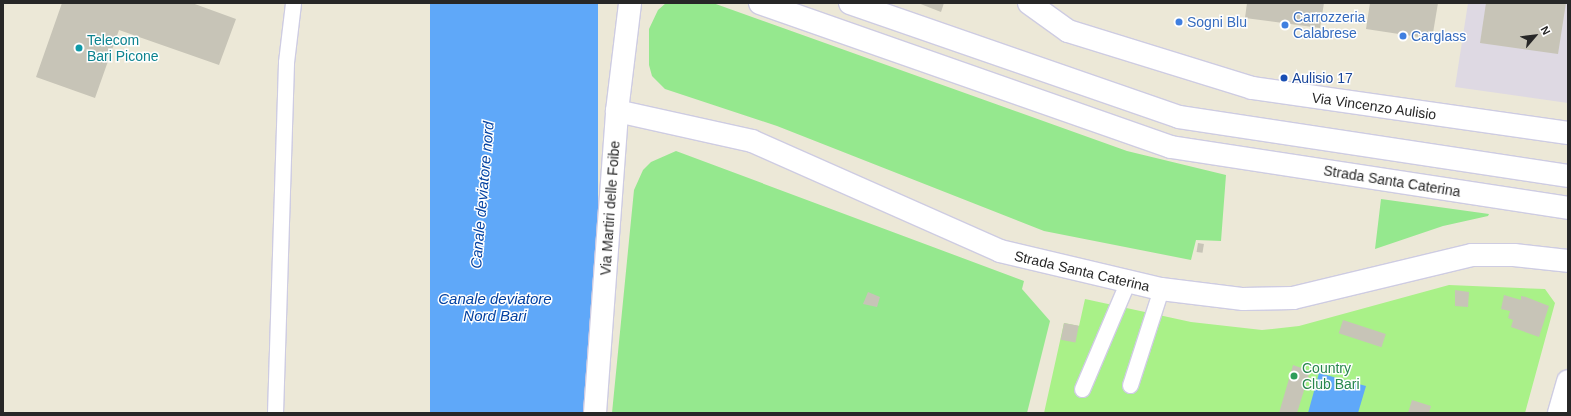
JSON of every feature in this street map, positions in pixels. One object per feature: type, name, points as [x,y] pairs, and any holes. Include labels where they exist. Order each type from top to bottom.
[{"type":"street","name":"Via Martiri delle Foibe","points":[[595,413],[617,111],[630,3]]},
{"type":"street","name":"Strada Santa Caterina","points":[[760,3],[1171,147],[1568,208]]},
{"type":"street","points":[[850,3],[1180,117],[1568,176]]},
{"type":"street","name":"Via Vincenzo Aulisio","points":[[1029,3],[1068,31],[1252,88],[1568,133]]},
{"type":"street","name":"Strada Santa Caterina","points":[[617,111],[752,142],[1000,251],[1127,283],[1161,289],[1243,299],[1293,298],[1472,255],[1514,255],[1568,260]]},
{"type":"street","points":[[1559,413],[1568,381]]},
{"type":"lane","points":[[275,413],[286,62],[293,3]]},
{"type":"lane","points":[[1082,389],[1127,283]]},
{"type":"lane","points":[[1130,385],[1161,289]]},
{"type":"shaded area","points":[[1468,3],[1568,3],[1568,103],[1455,87]]},
{"type":"green space","points":[[666,3],[713,3],[1127,151],[1226,175],[1221,241],[1196,240],[1191,260],[1044,231],[777,126],[665,89],[652,76],[649,65],[649,29],[658,10]]},
{"type":"green space","points":[[676,151],[1024,281],[1022,289],[1050,321],[1027,413],[612,413],[634,190],[643,170],[651,162]]},
{"type":"green space","points":[[1381,199],[1489,214],[1488,216],[1443,226],[1375,249]]},
{"type":"green space","name":"Country Club Bari","points":[[1449,285],[1545,289],[1555,303],[1525,413],[1044,413],[1064,323],[1079,326],[1085,299],[1191,322],[1262,330],[1299,326]]},
{"type":"water","name":"Canale deviatore Nord Bari","points":[[430,3],[598,3],[598,413],[430,413]]},
{"type":"water","points":[[1319,373],[1366,386],[1358,413],[1308,413]]},
{"type":"building","name":"Telecom Bari Picone","points":[[62,3],[192,3],[236,19],[219,65],[119,30],[95,98],[36,77]]},
{"type":"building","points":[[918,3],[944,3],[941,12]]},
{"type":"building","points":[[1247,3],[1324,3],[1320,28],[1245,18]]},
{"type":"building","points":[[1370,3],[1438,3],[1432,39],[1366,29]]},
{"type":"building","points":[[1486,3],[1566,3],[1558,54],[1480,43]]},
{"type":"building","points":[[1198,243],[1204,244],[1203,253],[1197,252]]},
{"type":"building","points":[[1455,290],[1469,292],[1468,307],[1455,306]]},
{"type":"building","points":[[868,292],[880,297],[877,307],[863,304]]},
{"type":"building","points":[[1504,295],[1521,300],[1521,296],[1526,297],[1549,306],[1539,337],[1511,327],[1513,320],[1508,318],[1510,311],[1501,309]]},
{"type":"building","points":[[1343,320],[1386,334],[1381,347],[1339,333]]},
{"type":"building","points":[[1064,323],[1079,326],[1075,343],[1061,340]]},
{"type":"building","points":[[1293,365],[1310,371],[1297,413],[1279,413]]},
{"type":"building","points":[[1412,400],[1431,406],[1429,413],[1408,413]]},
{"type":"place","name":"Sogni Blu","points":[[1179,22]]},
{"type":"place","name":"Carrozzeria Calabrese","points":[[1285,25]]},
{"type":"place","name":"Carglass","points":[[1403,36]]},
{"type":"place","name":"Telecom Bari Picone","points":[[79,48]]},
{"type":"place","name":"Aulisio 17","points":[[1284,78]]},
{"type":"place","name":"Country Club Bari","points":[[1294,376]]},
{"type":"water label","name":"Canale deviatore nord","points":[[482,195]]}]
